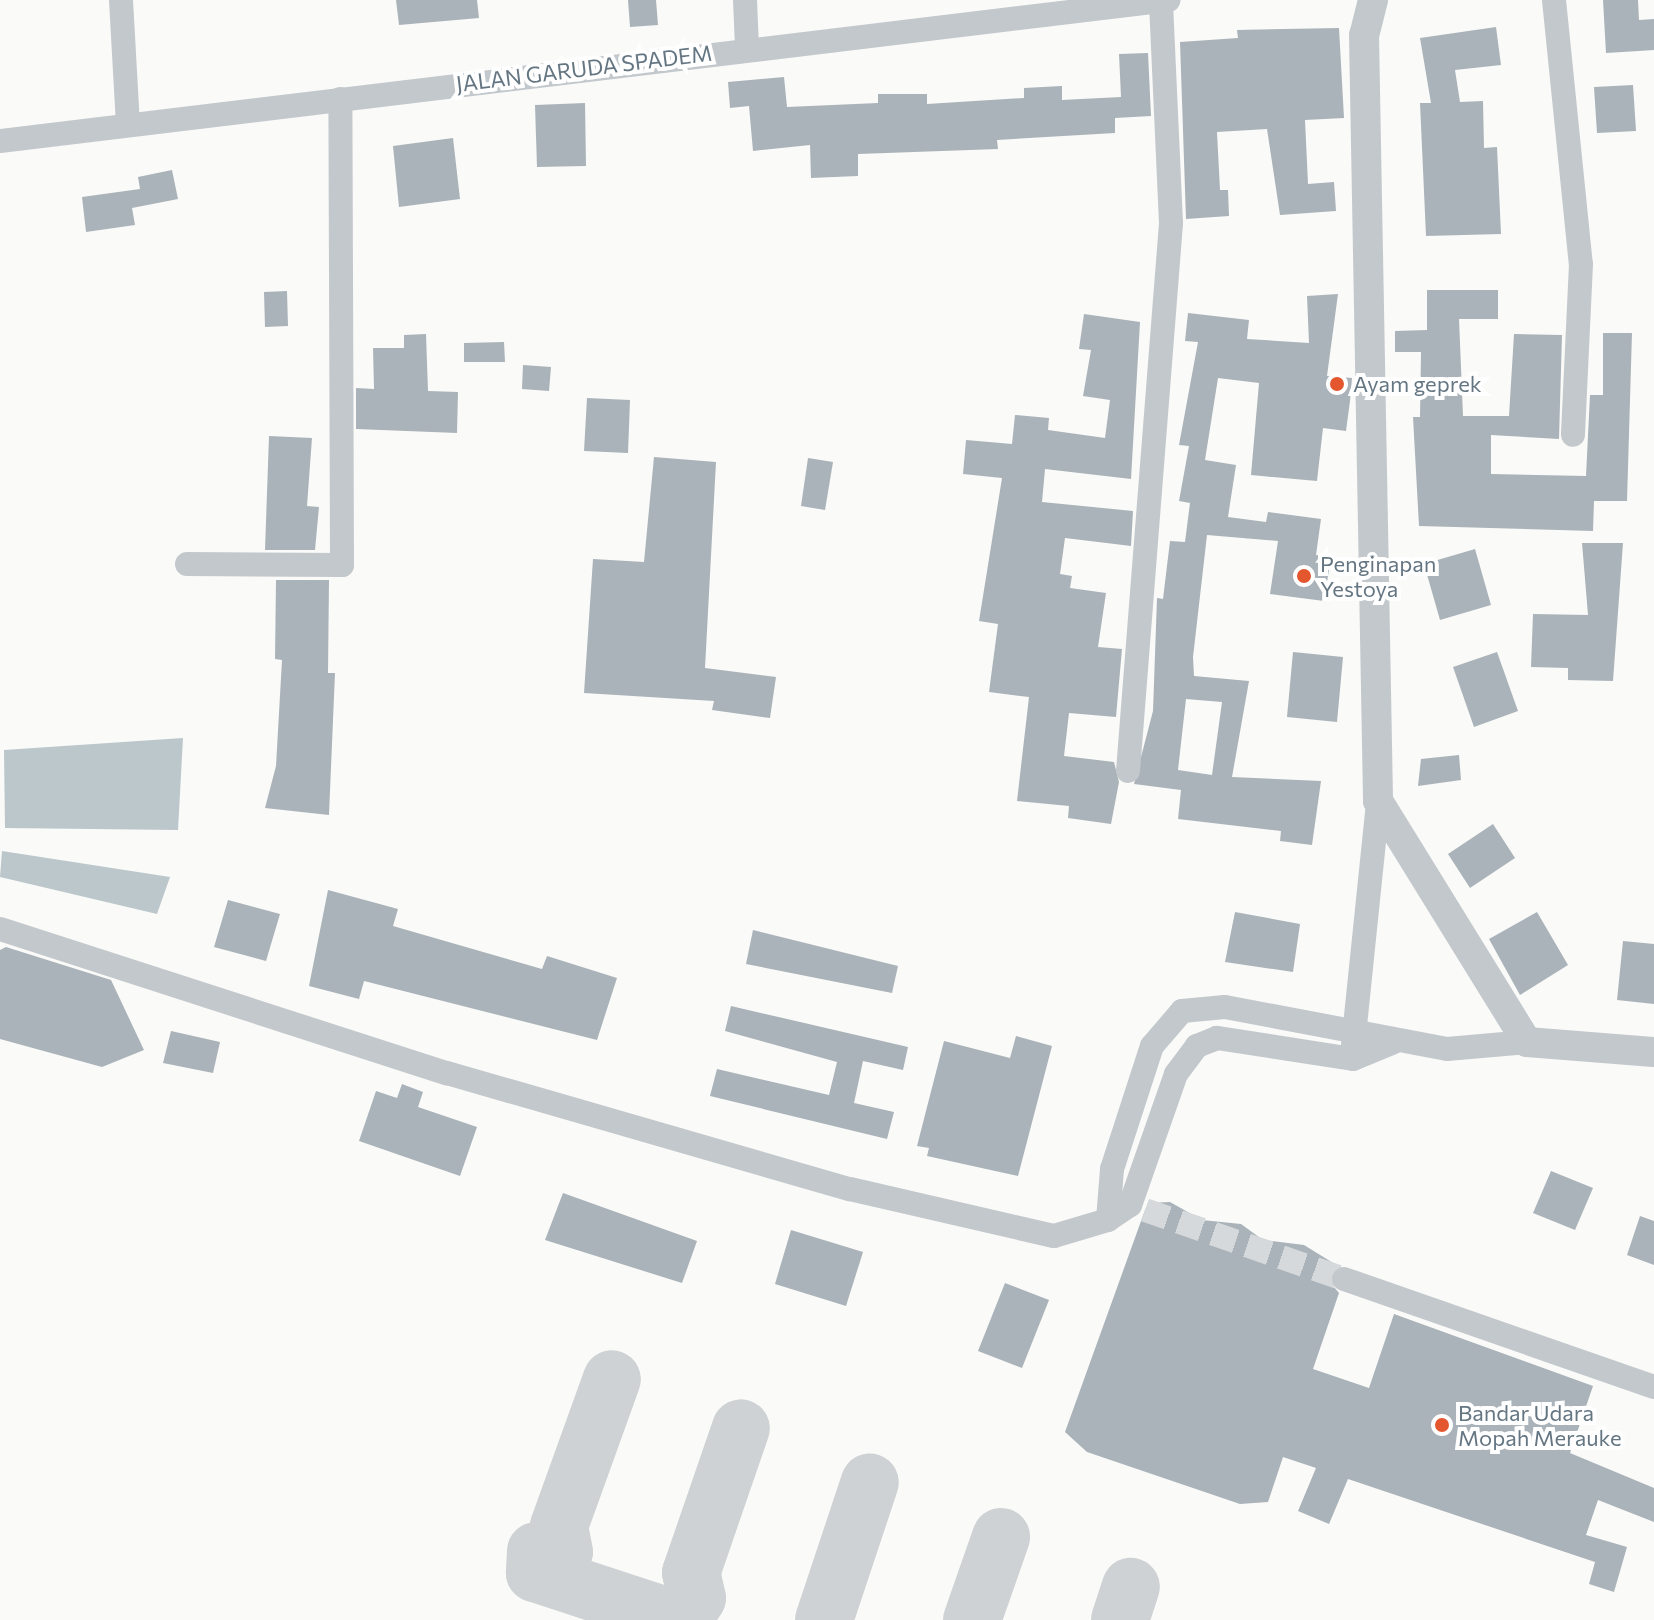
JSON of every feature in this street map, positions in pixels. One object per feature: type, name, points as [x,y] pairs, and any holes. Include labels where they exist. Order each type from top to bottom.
[{"type":"street","points":[[121,0],[128,125]]},
{"type":"street","points":[[745,0],[747,47]]},
{"type":"street","points":[[1353,1059],[1378,801],[1364,35],[1373,0]]},
{"type":"street","points":[[1554,0],[1581,264],[1573,435]]},
{"type":"street","points":[[1128,771],[1171,223],[1165,1]]},
{"type":"street","name":"JALAN GARUDA SPADEM","points":[[0,141],[747,47],[1006,9],[1165,1]]},
{"type":"street","points":[[187,564],[342,565],[340,99]]},
{"type":"street","points":[[1378,801],[1527,1042]]},
{"type":"street","points":[[0,929],[447,1073],[850,1189],[1054,1236],[1107,1208],[1138,1207],[1176,1074],[1197,1046],[1217,1038],[1353,1059],[1392,1043]]},
{"type":"street","points":[[1107,1208],[1152,1046],[1182,1011],[1225,1007],[1354,1029],[1392,1043],[1481,1049],[1527,1042],[1654,1052]]},
{"type":"street","points":[[1344,1279],[1654,1387]]},
{"type":"shaded area","points":[[183,738],[178,830],[5,828],[4,750]]},
{"type":"shaded area","points":[[2,851],[170,877],[157,914],[0,877]]},
{"type":"building","points":[[396,0],[477,0],[479,18],[399,25]]},
{"type":"building","points":[[628,0],[656,0],[658,25],[630,27]]},
{"type":"building","points":[[1603,0],[1638,0],[1639,20],[1654,19],[1654,50],[1606,53]]},
{"type":"building","points":[[1496,27],[1501,65],[1455,70],[1460,102],[1483,101],[1484,148],[1497,147],[1501,234],[1426,236],[1420,103],[1431,103],[1420,38]]},
{"type":"building","points":[[1339,28],[1344,118],[1305,120],[1308,184],[1334,182],[1336,211],[1280,215],[1267,129],[1217,132],[1220,190],[1228,190],[1229,216],[1186,219],[1180,42],[1238,38],[1237,30]]},
{"type":"building","points":[[1148,53],[1151,116],[1115,118],[1115,133],[997,140],[998,149],[858,154],[858,176],[811,178],[810,145],[753,151],[749,106],[730,108],[728,82],[784,77],[787,107],[878,103],[878,94],[927,94],[927,104],[1024,98],[1024,88],[1062,86],[1062,100],[1121,97],[1119,54]]},
{"type":"building","points":[[1633,85],[1636,131],[1597,133],[1594,87]]},
{"type":"building","points":[[585,103],[586,166],[537,167],[535,105]]},
{"type":"building","points":[[453,138],[460,199],[399,207],[393,146]]},
{"type":"building","points":[[172,170],[178,199],[132,208],[135,225],[86,232],[82,197],[140,189],[138,177]]},
{"type":"building","points":[[1427,290],[1498,290],[1498,319],[1459,319],[1463,416],[1509,416],[1514,334],[1562,335],[1559,439],[1491,435],[1491,474],[1586,476],[1590,395],[1603,395],[1603,333],[1632,333],[1627,501],[1594,501],[1593,531],[1419,526],[1413,417],[1420,417],[1421,352],[1395,352],[1395,331],[1427,330]]},
{"type":"building","points":[[287,291],[288,326],[265,327],[264,292]]},
{"type":"building","points":[[1338,294],[1327,376],[1352,378],[1346,431],[1323,428],[1317,481],[1251,475],[1259,383],[1218,378],[1205,460],[1236,465],[1228,517],[1266,522],[1268,512],[1321,519],[1316,555],[1331,557],[1324,601],[1270,594],[1278,541],[1207,535],[1193,657],[1194,676],[1249,681],[1232,777],[1321,781],[1312,845],[1280,841],[1281,831],[1178,819],[1181,790],[1134,784],[1153,711],[1157,598],[1163,599],[1170,541],[1185,542],[1190,503],[1179,501],[1189,446],[1179,445],[1198,342],[1185,341],[1188,313],[1249,320],[1247,339],[1309,343],[1307,296]],"holes":[[[1186,699],[1222,702],[1212,775],[1178,770]]]},
{"type":"building","points":[[1084,314],[1140,322],[1131,479],[1045,469],[1042,502],[1133,511],[1131,546],[1065,538],[1060,574],[1072,576],[1070,588],[1106,593],[1098,647],[1122,649],[1116,717],[1069,713],[1064,756],[1114,762],[1119,782],[1111,824],[1068,818],[1069,806],[1017,801],[1029,697],[989,692],[998,624],[979,621],[1002,478],[963,474],[966,440],[1012,444],[1015,415],[1049,418],[1048,430],[1105,438],[1110,400],[1083,396],[1091,350],[1079,349]]},
{"type":"building","points":[[426,334],[428,391],[458,392],[457,433],[356,429],[356,388],[374,389],[373,348],[404,348],[404,335]]},
{"type":"building","points":[[504,342],[505,362],[464,362],[464,343]]},
{"type":"building","points":[[523,365],[551,367],[549,391],[522,389]]},
{"type":"building","points":[[587,398],[630,400],[628,453],[584,451]]},
{"type":"building","points":[[269,436],[312,438],[307,506],[319,507],[315,550],[265,550]]},
{"type":"building","points":[[654,457],[716,462],[705,668],[776,677],[770,718],[712,710],[714,701],[584,693],[593,559],[644,562]]},
{"type":"building","points":[[808,458],[833,462],[825,510],[801,506]]},
{"type":"building","points":[[1582,543],[1623,543],[1613,681],[1568,680],[1568,668],[1531,667],[1533,614],[1588,615]]},
{"type":"building","points":[[1475,549],[1491,605],[1440,620],[1424,564]]},
{"type":"building","points":[[276,580],[329,580],[328,673],[335,673],[329,815],[265,808],[276,766],[282,660],[275,659]]},
{"type":"building","points":[[1293,652],[1343,657],[1337,722],[1287,717]]},
{"type":"building","points":[[1497,652],[1518,711],[1474,727],[1453,667]]},
{"type":"building","points":[[1459,755],[1461,780],[1418,786],[1421,759]]},
{"type":"building","points":[[1493,824],[1515,858],[1470,888],[1448,854]]},
{"type":"building","points":[[328,890],[398,909],[393,926],[542,969],[547,956],[617,978],[597,1040],[364,981],[359,999],[309,986]]},
{"type":"building","points":[[228,900],[280,914],[266,961],[214,947]]},
{"type":"building","points":[[1235,912],[1300,924],[1293,972],[1225,962]]},
{"type":"building","points":[[1537,912],[1568,965],[1520,995],[1489,939]]},
{"type":"building","points":[[753,930],[898,966],[892,993],[746,964]]},
{"type":"building","points":[[1623,941],[1654,944],[1654,1004],[1617,1000]]},
{"type":"building","points":[[6,947],[111,980],[144,1050],[102,1067],[0,1039],[0,950]]},
{"type":"building","points":[[731,1006],[908,1047],[903,1070],[863,1061],[854,1103],[894,1112],[887,1139],[710,1096],[717,1069],[829,1095],[837,1062],[725,1031]]},
{"type":"building","points":[[171,1031],[220,1042],[213,1073],[163,1063]]},
{"type":"building","points":[[1016,1036],[1052,1046],[1018,1176],[927,1156],[929,1148],[917,1146],[944,1041],[1010,1058]]},
{"type":"building","points":[[402,1084],[423,1092],[418,1107],[477,1127],[460,1176],[359,1141],[376,1091],[397,1098]]},
{"type":"building","points":[[1551,1171],[1593,1188],[1575,1230],[1533,1213]]},
{"type":"building","points":[[563,1193],[697,1241],[682,1283],[545,1240]]},
{"type":"building","points":[[1170,1202],[1202,1220],[1241,1224],[1263,1240],[1304,1245],[1338,1266],[1329,1281],[1339,1293],[1313,1369],[1369,1388],[1394,1314],[1593,1386],[1570,1453],[1654,1488],[1654,1522],[1598,1500],[1586,1535],[1627,1547],[1614,1592],[1589,1584],[1595,1562],[1348,1479],[1329,1524],[1298,1511],[1316,1468],[1283,1457],[1268,1502],[1240,1504],[1087,1452],[1065,1432],[1148,1203]]},
{"type":"building","points":[[1640,1216],[1654,1221],[1654,1265],[1627,1255]]},
{"type":"building","points":[[791,1230],[863,1252],[846,1306],[775,1284]]},
{"type":"building","points":[[1005,1283],[1049,1300],[1022,1368],[978,1351]]},
{"type":"taxiway","points":[[547,1576],[564,1552],[559,1526],[612,1379]]},
{"type":"taxiway","points":[[683,1620],[697,1598],[691,1573],[741,1428]]},
{"type":"taxiway","points":[[824,1620],[870,1482]]},
{"type":"taxiway","points":[[972,1620],[1001,1537]]},
{"type":"taxiway","points":[[536,1551],[535,1573],[678,1620]]},
{"type":"taxiway","points":[[1120,1620],[1131,1587]]},
{"type":"tunnel","points":[[1145,1210],[1344,1279]]},
{"type":"place","name":"Ayam geprek","points":[[1337,384]]},
{"type":"place","name":"Penginapan Yestoya","points":[[1304,576]]},
{"type":"place","name":"Bandar Udara Mopah Merauke","points":[[1442,1425]]}]
